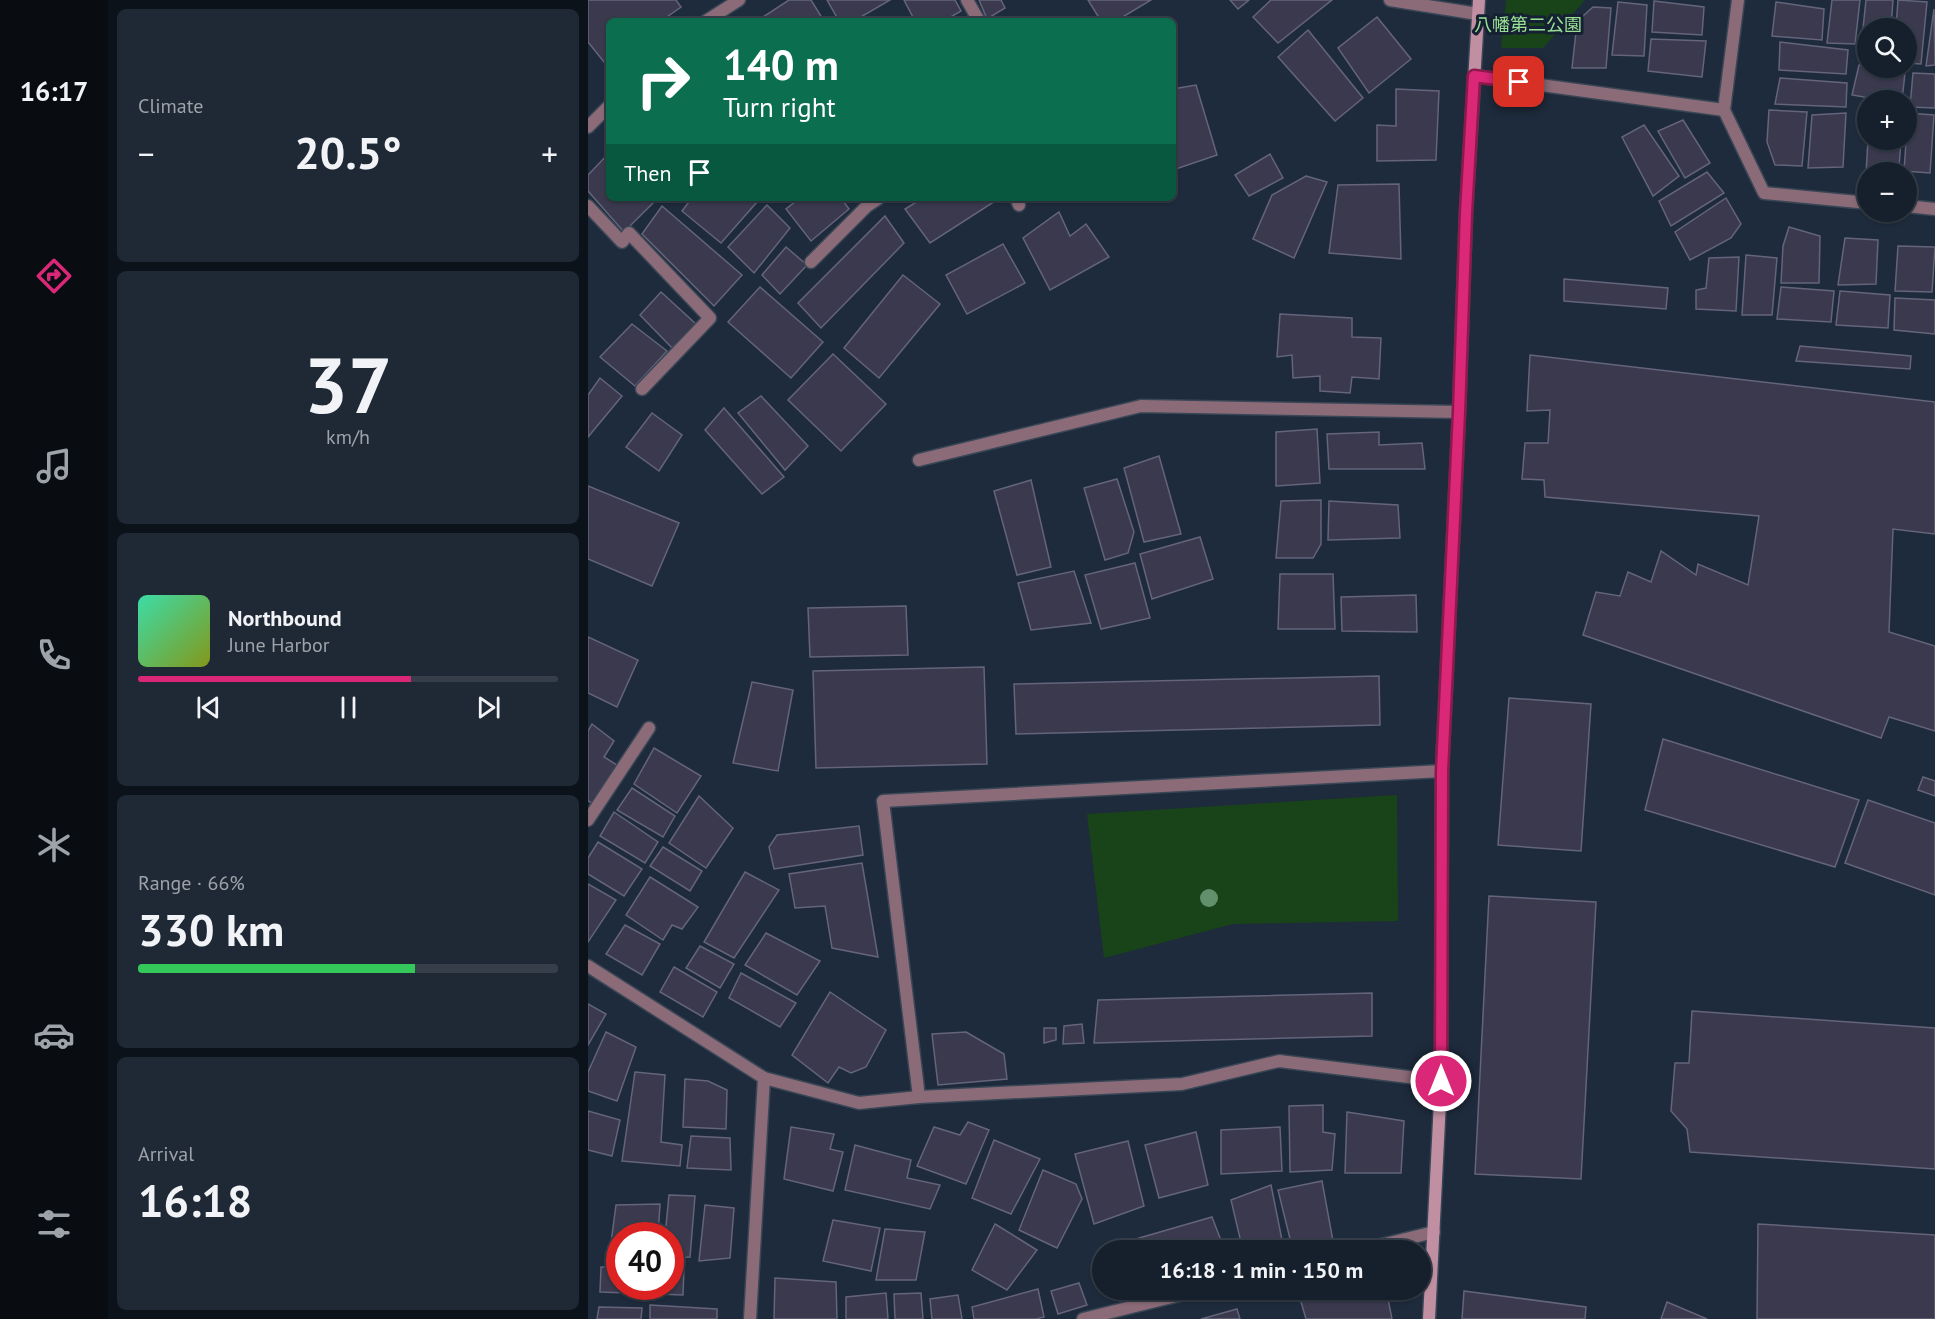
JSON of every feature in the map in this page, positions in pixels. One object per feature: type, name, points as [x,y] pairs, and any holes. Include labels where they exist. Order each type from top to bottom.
[{"type":"street","points":[[711,18],[739,0]]},
{"type":"street","points":[[967,0],[977,18]]},
{"type":"street","points":[[1390,0],[1478,14]]},
{"type":"street","points":[[1429,1319],[1441,1081],[1442,771],[1466,213],[1479,0]]},
{"type":"street","points":[[1738,0],[1724,110],[1764,193],[1857,202]]},
{"type":"street","points":[[1474,76],[1724,110]]},
{"type":"street","points":[[588,127],[606,109]]},
{"type":"street","points":[[811,262],[874,201]]},
{"type":"street","points":[[588,206],[622,242],[629,233],[711,318],[642,389]]},
{"type":"street","points":[[1917,207],[1935,209]]},
{"type":"street","points":[[919,460],[1141,406],[1459,412]]},
{"type":"street","points":[[588,820],[650,728]]},
{"type":"street","points":[[919,1097],[883,801],[1442,771]]},
{"type":"street","points":[[588,966],[764,1078],[860,1103],[919,1097],[1182,1084],[1279,1061],[1441,1081]]},
{"type":"street","points":[[750,1319],[764,1078]]},
{"type":"street","points":[[1402,1240],[1434,1232]]},
{"type":"street","points":[[1083,1319],[1160,1300]]},
{"type":"green space","name":"八幡第二公園","points":[[1506,0],[1585,0],[1543,48],[1501,48]]},
{"type":"green space","points":[[1397,795],[1398,921],[1233,924],[1104,958],[1087,814]]},
{"type":"building","points":[[588,0],[676,0],[681,7],[665,18],[606,18],[606,60],[604,62],[588,42]]},
{"type":"building","points":[[789,0],[811,0],[822,18],[762,18]]},
{"type":"building","points":[[827,0],[890,0],[859,18],[837,18]]},
{"type":"building","points":[[904,0],[955,0],[961,11],[949,18],[913,18]]},
{"type":"building","points":[[979,0],[1001,0],[1005,8],[987,18]]},
{"type":"building","points":[[1088,0],[1151,0],[1121,18],[1099,18]]},
{"type":"building","points":[[1230,0],[1249,0],[1238,9]]},
{"type":"building","points":[[1271,0],[1332,0],[1278,43],[1253,17]]},
{"type":"building","points":[[1832,0],[1860,0],[1855,44],[1827,43]]},
{"type":"building","points":[[1866,0],[1893,0],[1892,18],[1864,18]]},
{"type":"building","points":[[1898,0],[1927,2],[1921,64],[1917,64],[1917,18],[1897,18]]},
{"type":"building","points":[[1654,1],[1704,7],[1702,35],[1652,32]]},
{"type":"building","points":[[1618,2],[1647,5],[1644,56],[1612,55]]},
{"type":"building","points":[[1776,2],[1824,9],[1822,40],[1772,36]]},
{"type":"building","points":[[1593,7],[1611,8],[1606,68],[1572,68],[1576,32],[1583,16]]},
{"type":"building","points":[[1934,9],[1935,65],[1926,66]]},
{"type":"building","points":[[1377,17],[1411,59],[1369,93],[1338,48]]},
{"type":"building","points":[[1308,30],[1363,98],[1335,121],[1278,57]]},
{"type":"building","points":[[1651,39],[1706,41],[1702,77],[1648,71]]},
{"type":"building","points":[[1780,42],[1848,50],[1846,74],[1779,70]]},
{"type":"building","points":[[1917,73],[1935,74],[1935,108],[1917,107],[1917,90],[1912,90],[1913,78],[1917,78]]},
{"type":"building","points":[[1857,74],[1857,78],[1904,78],[1903,90],[1857,90],[1857,96],[1852,95]]},
{"type":"building","points":[[1780,78],[1847,83],[1846,107],[1775,104]]},
{"type":"building","points":[[1196,85],[1217,155],[1176,169],[1176,88]]},
{"type":"building","points":[[1396,89],[1439,91],[1436,160],[1377,161],[1377,125],[1396,126]]},
{"type":"building","points":[[1769,110],[1807,112],[1802,166],[1775,165],[1767,142]]},
{"type":"building","points":[[1846,113],[1843,167],[1808,168],[1812,115]]},
{"type":"building","points":[[1917,114],[1934,115],[1930,173],[1917,172],[1917,162],[1905,162],[1905,150],[1917,150]]},
{"type":"building","points":[[1683,120],[1710,163],[1685,178],[1658,131]]},
{"type":"building","points":[[1644,125],[1679,176],[1653,196],[1622,137]]},
{"type":"building","points":[[1867,150],[1900,150],[1899,162],[1867,162]]},
{"type":"building","points":[[1270,154],[1283,178],[1249,196],[1235,175]]},
{"type":"building","points":[[606,156],[606,201],[655,201],[624,232],[588,191],[588,175]]},
{"type":"building","points":[[1707,172],[1724,193],[1671,226],[1659,201]]},
{"type":"building","points":[[1306,176],[1327,182],[1294,258],[1253,239],[1272,195]]},
{"type":"building","points":[[1399,184],[1401,259],[1329,253],[1338,185]]},
{"type":"building","points":[[1726,198],[1741,224],[1731,238],[1690,260],[1675,232]]},
{"type":"building","points":[[690,201],[757,202],[721,243],[682,211]]},
{"type":"building","points":[[796,201],[843,201],[849,209],[811,241],[786,209]]},
{"type":"building","points":[[918,201],[995,201],[930,243],[905,209]]},
{"type":"building","points":[[767,205],[790,228],[754,273],[728,247]]},
{"type":"building","points":[[662,206],[742,275],[714,306],[642,234]]},
{"type":"building","points":[[1059,212],[1070,236],[1086,224],[1109,257],[1050,290],[1023,238]]},
{"type":"building","points":[[885,216],[904,243],[821,328],[798,303]]},
{"type":"building","points":[[1789,227],[1820,236],[1819,283],[1781,283],[1783,246]]},
{"type":"building","points":[[1845,238],[1878,240],[1876,284],[1838,285]]},
{"type":"building","points":[[1003,244],[1025,283],[967,314],[946,275]]},
{"type":"building","points":[[1898,246],[1935,247],[1932,292],[1895,291]]},
{"type":"building","points":[[786,247],[807,265],[780,294],[762,275]]},
{"type":"building","points":[[1746,255],[1777,258],[1772,315],[1742,315]]},
{"type":"building","points":[[1739,257],[1736,311],[1696,309],[1696,290],[1706,288],[1709,258]]},
{"type":"building","points":[[903,275],[940,304],[879,378],[844,348]]},
{"type":"building","points":[[1564,279],[1668,288],[1666,309],[1564,301]]},
{"type":"building","points":[[760,287],[823,342],[791,378],[728,322]]},
{"type":"building","points":[[1781,287],[1834,291],[1831,322],[1777,319]]},
{"type":"building","points":[[1840,291],[1890,295],[1888,328],[1836,325]]},
{"type":"building","points":[[661,292],[696,324],[672,348],[640,315]]},
{"type":"building","points":[[1895,298],[1935,300],[1935,334],[1894,330]]},
{"type":"building","points":[[1280,314],[1352,318],[1352,337],[1381,338],[1379,379],[1352,377],[1350,393],[1320,391],[1320,376],[1293,378],[1292,355],[1277,357]]},
{"type":"building","points":[[632,324],[667,351],[635,386],[600,357]]},
{"type":"building","points":[[1800,346],[1911,356],[1910,369],[1796,361]]},
{"type":"building","points":[[833,354],[886,404],[841,451],[788,400]]},
{"type":"building","points":[[1530,355],[1935,402],[1935,534],[1893,529],[1889,632],[1935,646],[1935,731],[1889,717],[1881,738],[1583,635],[1596,592],[1620,596],[1628,572],[1651,582],[1661,551],[1696,575],[1698,564],[1748,585],[1759,516],[1545,497],[1544,480],[1522,479],[1525,443],[1548,443],[1550,410],[1527,411]]},
{"type":"building","points":[[600,378],[622,396],[588,437],[588,395]]},
{"type":"building","points":[[761,396],[808,446],[785,470],[738,413]]},
{"type":"building","points":[[724,408],[784,477],[762,494],[705,430]]},
{"type":"building","points":[[652,413],[682,435],[659,471],[626,447]]},
{"type":"building","points":[[1317,429],[1320,483],[1276,486],[1276,432]]},
{"type":"building","points":[[1379,432],[1379,445],[1422,443],[1425,469],[1329,469],[1327,434]]},
{"type":"building","points":[[1159,456],[1181,534],[1144,542],[1124,468]]},
{"type":"building","points":[[1117,479],[1134,532],[1128,553],[1105,560],[1084,488]]},
{"type":"building","points":[[1031,480],[1051,567],[1017,575],[994,491]]},
{"type":"building","points":[[588,486],[679,523],[652,586],[588,559]]},
{"type":"building","points":[[1321,500],[1321,544],[1313,558],[1276,558],[1281,501]]},
{"type":"building","points":[[1329,501],[1398,505],[1400,538],[1328,540]]},
{"type":"building","points":[[1200,537],[1213,579],[1152,599],[1140,554]]},
{"type":"building","points":[[1135,563],[1150,618],[1101,629],[1085,575]]},
{"type":"building","points":[[1074,571],[1091,623],[1031,630],[1018,583]]},
{"type":"building","points":[[1280,574],[1333,574],[1335,629],[1278,629]]},
{"type":"building","points":[[1416,595],[1417,632],[1342,631],[1341,597]]},
{"type":"building","points":[[906,606],[908,655],[810,657],[808,608]]},
{"type":"building","points":[[588,637],[638,660],[617,707],[588,693]]},
{"type":"building","points":[[984,667],[987,764],[816,768],[813,671]]},
{"type":"building","points":[[1379,676],[1380,725],[1016,734],[1014,684]]},
{"type":"building","points":[[752,682],[793,690],[778,771],[733,763]]},
{"type":"building","points":[[1509,698],[1591,704],[1581,851],[1498,845]]},
{"type":"building","points":[[592,724],[614,741],[604,757],[617,765],[592,803],[588,801],[588,731]]},
{"type":"building","points":[[1663,739],[1859,800],[1835,867],[1645,810]]},
{"type":"building","points":[[654,748],[701,776],[677,813],[634,784]]},
{"type":"building","points":[[1923,777],[1935,781],[1935,796],[1918,790]]},
{"type":"building","points":[[632,788],[675,816],[663,837],[617,810]]},
{"type":"building","points":[[699,796],[733,828],[706,868],[669,843]]},
{"type":"building","points":[[1868,800],[1935,823],[1935,895],[1845,863]]},
{"type":"building","points":[[614,812],[658,842],[645,863],[600,836]]},
{"type":"building","points":[[859,826],[863,855],[774,869],[769,847],[777,835]]},
{"type":"building","points":[[598,842],[642,869],[624,896],[588,874],[588,858]]},
{"type":"building","points":[[663,847],[702,871],[690,891],[650,866]]},
{"type":"building","points":[[862,863],[878,957],[832,948],[825,906],[795,908],[789,874]]},
{"type":"building","points":[[745,872],[779,890],[734,958],[704,942]]},
{"type":"building","points":[[650,877],[698,907],[682,929],[672,925],[663,940],[626,915]]},
{"type":"building","points":[[588,884],[616,900],[588,942]]},
{"type":"building","points":[[1489,896],[1596,902],[1581,1179],[1475,1174]]},
{"type":"building","points":[[625,925],[660,944],[642,975],[606,954]]},
{"type":"building","points":[[766,933],[820,961],[797,995],[745,965]]},
{"type":"building","points":[[700,946],[734,964],[720,988],[686,968]]},
{"type":"building","points":[[674,967],[717,992],[703,1017],[660,992]]},
{"type":"building","points":[[741,973],[796,1003],[780,1027],[729,998]]},
{"type":"building","points":[[830,992],[886,1030],[866,1067],[851,1073],[839,1067],[828,1083],[792,1055]]},
{"type":"building","points":[[1372,993],[1372,1036],[1094,1043],[1098,1000]]},
{"type":"building","points":[[588,1004],[606,1014],[588,1045]]},
{"type":"building","points":[[1692,1011],[1935,1028],[1935,1169],[1690,1152],[1687,1129],[1671,1111],[1675,1063],[1689,1063]]},
{"type":"building","points":[[1082,1024],[1084,1043],[1063,1044],[1064,1026]]},
{"type":"building","points":[[1044,1028],[1056,1028],[1056,1040],[1044,1043]]},
{"type":"building","points":[[606,1032],[636,1047],[617,1101],[588,1091],[588,1072]]},
{"type":"building","points":[[966,1032],[1004,1054],[1007,1079],[938,1085],[932,1034]]},
{"type":"building","points":[[635,1072],[665,1075],[661,1142],[682,1145],[680,1166],[622,1161]]},
{"type":"building","points":[[685,1079],[708,1081],[727,1090],[726,1129],[683,1127]]},
{"type":"building","points":[[1323,1105],[1323,1132],[1335,1134],[1332,1170],[1290,1172],[1289,1106]]},
{"type":"building","points":[[588,1111],[620,1120],[612,1156],[588,1150]]},
{"type":"building","points":[[1347,1112],[1404,1121],[1401,1173],[1345,1173]]},
{"type":"building","points":[[968,1122],[989,1130],[966,1184],[917,1166],[934,1127],[960,1135]]},
{"type":"building","points":[[791,1127],[834,1134],[830,1149],[843,1152],[833,1191],[784,1179]]},
{"type":"building","points":[[1280,1127],[1282,1171],[1221,1174],[1221,1130]]},
{"type":"building","points":[[1196,1132],[1208,1185],[1159,1198],[1145,1145]]},
{"type":"building","points":[[691,1136],[730,1138],[731,1170],[687,1168]]},
{"type":"building","points":[[994,1140],[1040,1159],[1011,1214],[972,1198]]},
{"type":"building","points":[[1128,1141],[1144,1206],[1094,1224],[1075,1154]]},
{"type":"building","points":[[855,1145],[911,1160],[907,1178],[940,1185],[930,1209],[845,1190]]},
{"type":"building","points":[[1043,1170],[1076,1184],[1082,1199],[1057,1248],[1019,1230]]},
{"type":"building","points":[[1322,1181],[1333,1240],[1290,1240],[1278,1190]]},
{"type":"building","points":[[1271,1185],[1282,1240],[1240,1240],[1231,1200]]},
{"type":"building","points":[[669,1195],[695,1196],[690,1257],[684,1257],[684,1222],[666,1222]]},
{"type":"building","points":[[660,1204],[659,1222],[614,1222],[616,1205]]},
{"type":"building","points":[[705,1205],[734,1208],[730,1258],[699,1261]]},
{"type":"building","points":[[1212,1217],[1221,1240],[1132,1240]]},
{"type":"building","points":[[833,1220],[880,1228],[871,1271],[823,1261]]},
{"type":"building","points":[[995,1224],[1037,1250],[1007,1290],[972,1270]]},
{"type":"building","points":[[1758,1224],[1935,1235],[1935,1319],[1757,1319]]},
{"type":"building","points":[[885,1229],[925,1232],[916,1280],[876,1280]]},
{"type":"building","points":[[601,1267],[606,1267],[606,1292],[600,1292]]},
{"type":"building","points":[[775,1278],[836,1282],[837,1319],[774,1319]]},
{"type":"building","points":[[1079,1283],[1087,1305],[1058,1314],[1051,1291]]},
{"type":"building","points":[[1038,1289],[1044,1317],[974,1319],[972,1307]]},
{"type":"building","points":[[1464,1291],[1586,1307],[1585,1319],[1462,1319]]},
{"type":"building","points":[[886,1293],[888,1319],[846,1319],[846,1297]]},
{"type":"building","points":[[921,1293],[923,1319],[895,1319],[894,1294]]},
{"type":"building","points":[[958,1295],[962,1319],[932,1319],[930,1299]]},
{"type":"building","points":[[1300,1300],[1388,1300],[1392,1319],[1306,1319]]},
{"type":"building","points":[[1667,1302],[1707,1319],[1661,1319]]},
{"type":"building","points":[[650,1305],[717,1309],[717,1319],[650,1319]]},
{"type":"building","points":[[599,1307],[642,1308],[641,1319],[597,1319]]},
{"type":"building","points":[[1237,1309],[1240,1319],[1201,1319]]},
{"type":"route","points":[[1441,1081],[1442,771],[1474,76],[1519,82]]}]
